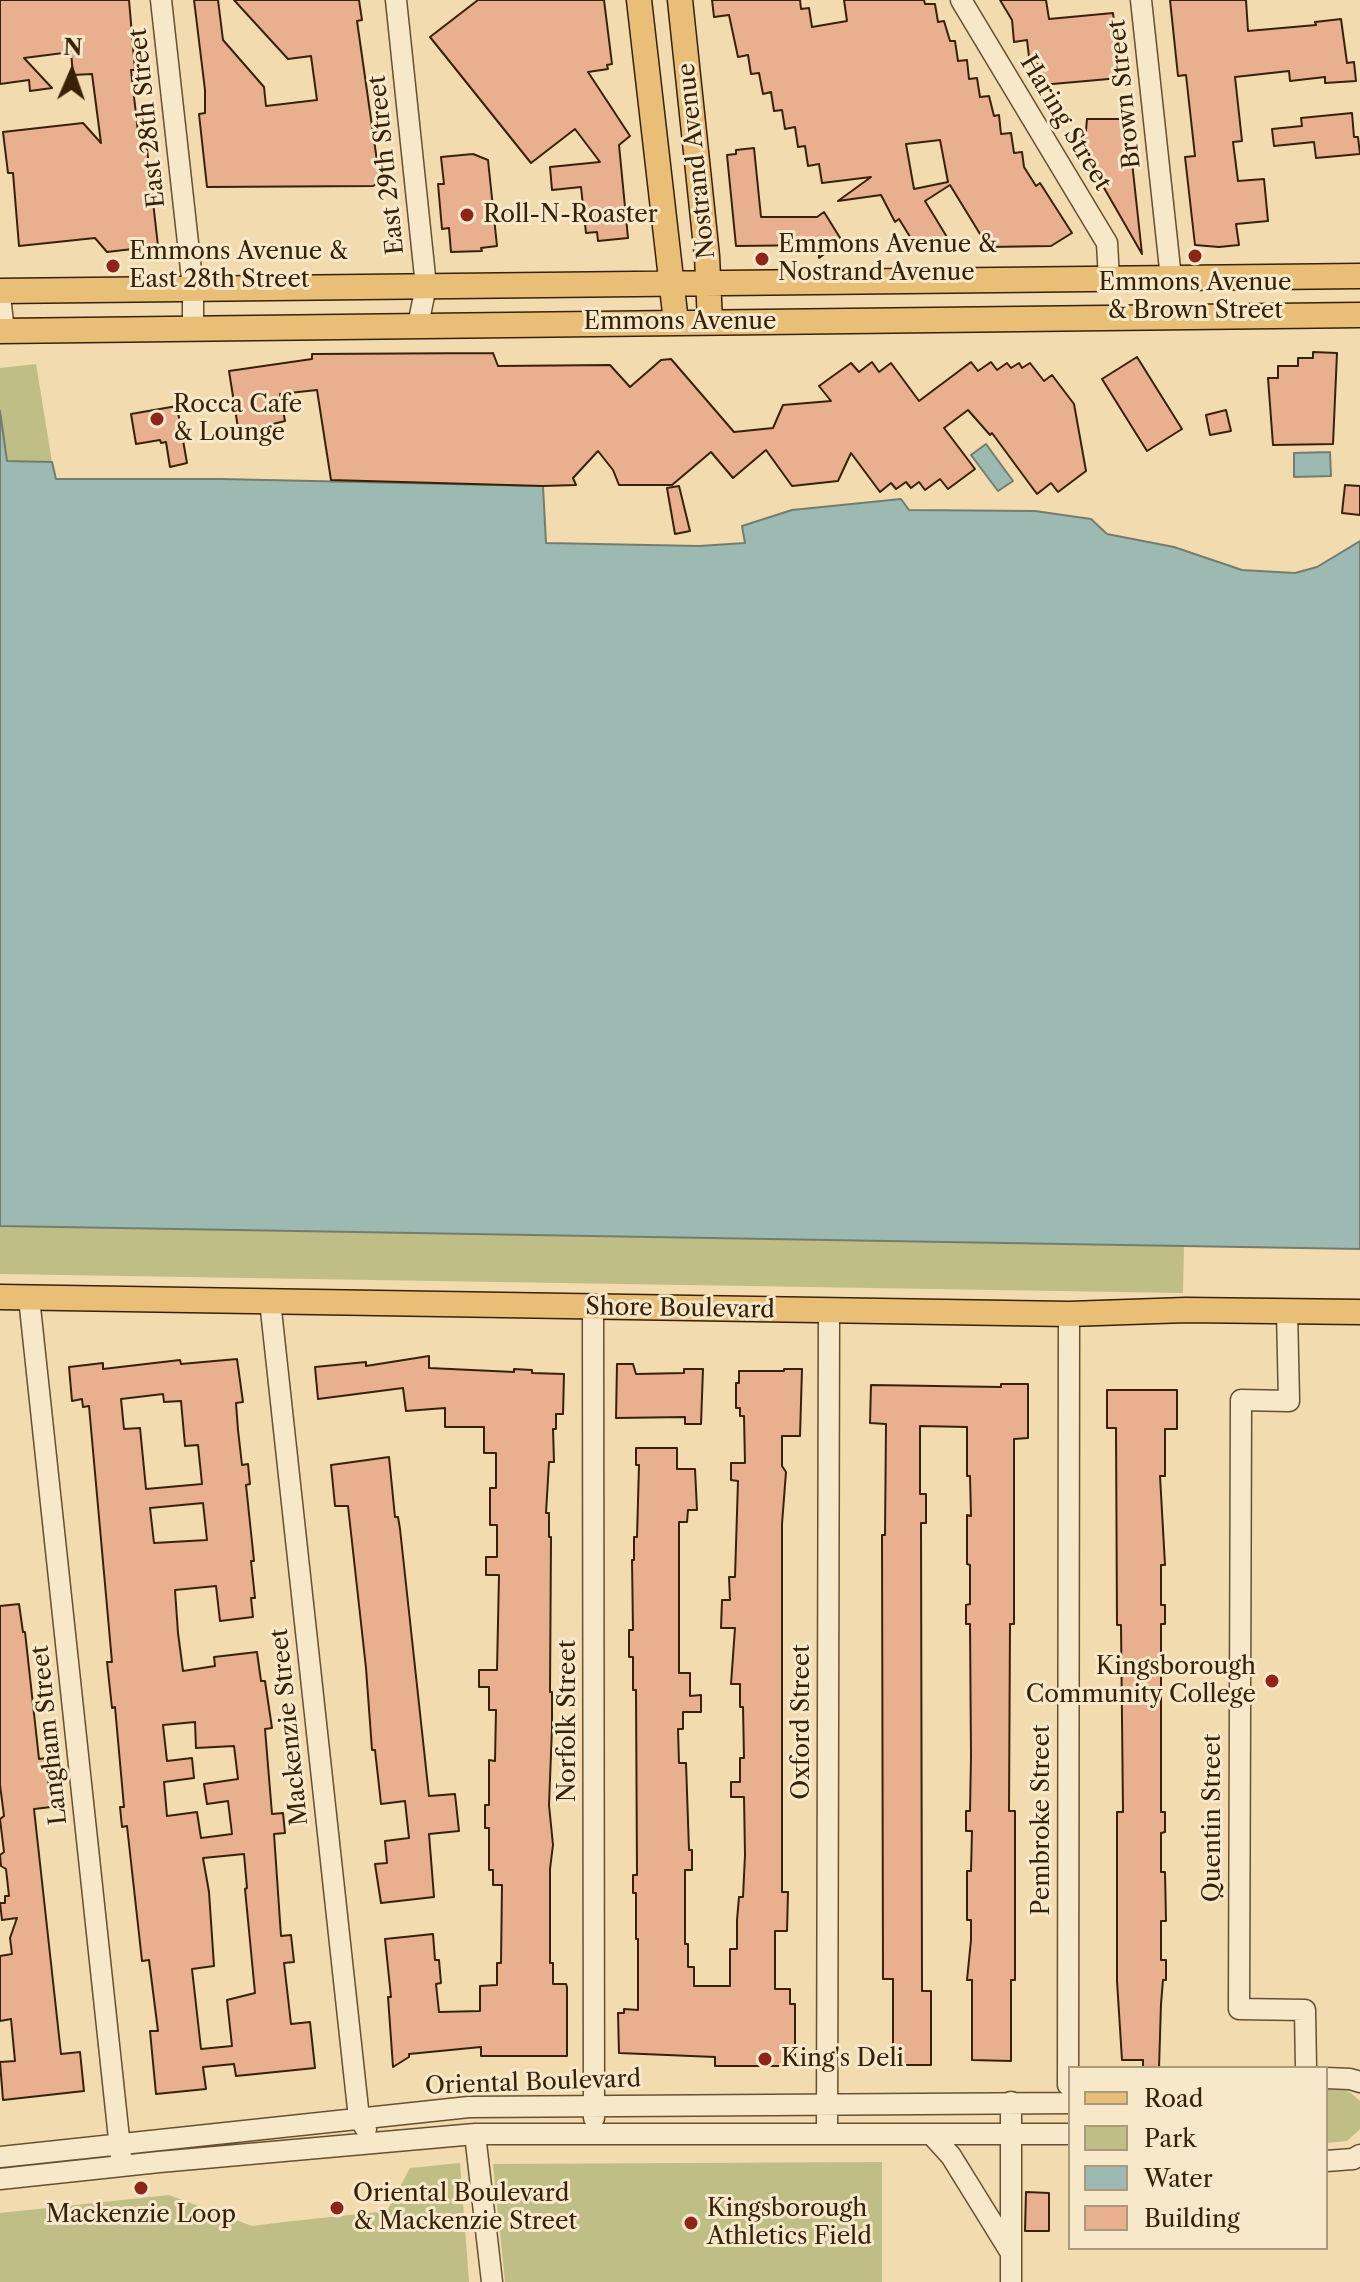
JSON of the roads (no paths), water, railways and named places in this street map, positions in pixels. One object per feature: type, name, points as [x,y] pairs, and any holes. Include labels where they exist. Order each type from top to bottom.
[{"type":"main road","name":"Nostrand Avenue","points":[[639,0],[676,322]]},
{"type":"main road","name":"Nostrand Avenue","points":[[680,0],[710,322]]},
{"type":"main road","name":"Emmons Avenue","points":[[0,291],[1360,276]]},
{"type":"main road","name":"Emmons Avenue","points":[[2,331],[1360,315]]},
{"type":"main road","name":"Shore Boulevard","points":[[0,1297],[1069,1314],[1186,1310],[1360,1312]]},
{"type":"street","name":"East 28th Street","points":[[161,0],[193,288],[193,327]]},
{"type":"street","name":"East 29th Street","points":[[396,0],[426,286],[418,325]]},
{"type":"street","name":"Haring Street","points":[[961,0],[1107,243],[1109,279]]},
{"type":"street","name":"Brown Street","points":[[1141,0],[1171,278]]},
{"type":"street","points":[[0,297],[2,331]]},
{"type":"street","name":"Langham Street","points":[[29,1298],[121,2166]]},
{"type":"street","name":"Mackenzie Street","points":[[270,1301],[359,2118],[376,2142]]},
{"type":"street","name":"Norfolk Street","points":[[593,1308],[595,2134]]},
{"type":"street","name":"Oxford Street","points":[[827,2134],[829,1311]]},
{"type":"street","name":"Quentin Street","points":[[1287,1311],[1289,1401],[1241,1400],[1239,2009],[1305,2010],[1306,2066]]},
{"type":"street","name":"Pembroke Street","points":[[1069,1314],[1069,2066]]},
{"type":"street","points":[[1328,2078],[1360,2082]]},
{"type":"street","name":"Oriental Boulevard","points":[[0,2157],[469,2107],[1011,2102],[1068,2094]]},
{"type":"street","points":[[1011,2102],[1011,2282]]},
{"type":"street","name":"Oriental Boulevard","points":[[0,2179],[475,2134],[1068,2134]]},
{"type":"street","name":"Oriental Boulevard","points":[[475,2134],[492,2282]]},
{"type":"street","points":[[931,2134],[951,2156],[1011,2253]]},
{"type":"street","points":[[1328,2161],[1353,2159],[1360,2155]]},
{"type":"water","points":[[0,411],[7,461],[52,462],[56,479],[543,486],[546,543],[699,546],[745,543],[742,526],[792,510],[901,499],[909,510],[1035,511],[1091,519],[1107,534],[1174,547],[1242,570],[1295,573],[1317,567],[1360,541],[1360,1249],[0,1226]]},
{"type":"water","points":[[986,444],[1013,481],[998,491],[971,455]]},
{"type":"water","points":[[1330,452],[1331,476],[1294,477],[1294,453]]},
{"type":"place","name":"Roll-N-Roaster","points":[[467,215]]},
{"type":"place","name":"Emmons Avenue & Brown Street","points":[[1195,256]]},
{"type":"place","name":"Emmons Avenue & Nostrand Avenue","points":[[762,259]]},
{"type":"place","name":"Emmons Avenue & East 28th Street","points":[[113,266]]},
{"type":"place","name":"Rocca Cafe & Lounge","points":[[157,419]]},
{"type":"place","name":"Kingsborough Community College","points":[[1272,1681]]},
{"type":"place","name":"King's Deli","points":[[765,2059]]},
{"type":"place","name":"Mackenzie Loop","points":[[141,2188]]},
{"type":"place","name":"Oriental Boulevard & Mackenzie Street","points":[[337,2208]]},
{"type":"place","name":"Kingsborough Athletics Field","points":[[691,2223]]}]
